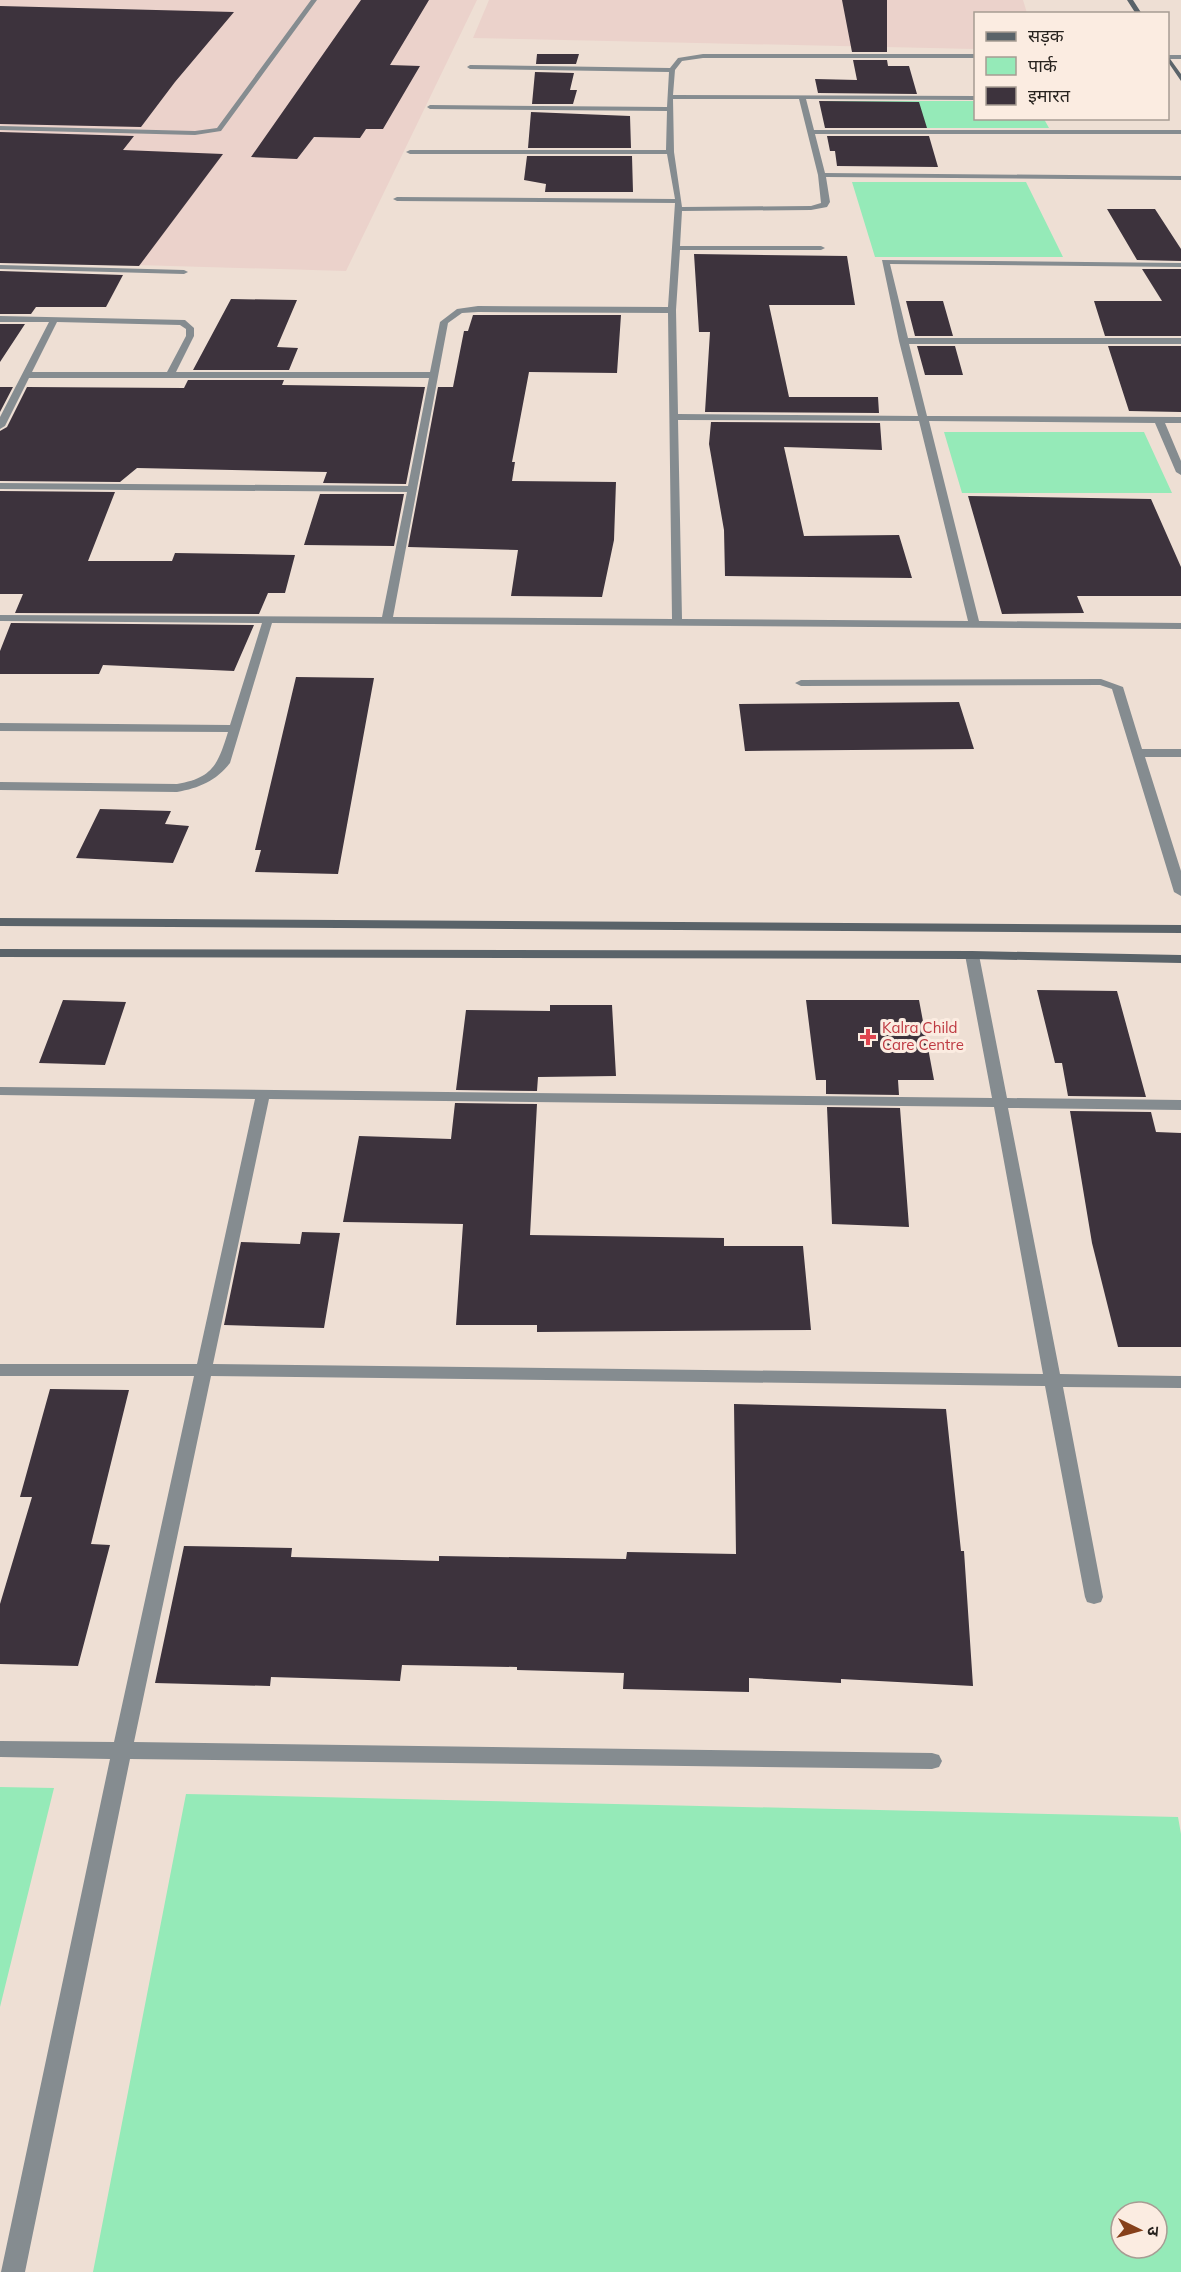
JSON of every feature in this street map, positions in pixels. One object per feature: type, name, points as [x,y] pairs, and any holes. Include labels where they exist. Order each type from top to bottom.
[{"type":"street","points":[[0,128],[195,133],[219,130],[314,0]]},
{"type":"street","points":[[677,623],[672,310],[678,205],[670,152],[672,70],[680,59],[703,56],[974,56]]},
{"type":"street","points":[[1169,60],[1181,79]]},
{"type":"street","points":[[470,68],[672,70]]},
{"type":"street","points":[[670,97],[974,98]]},
{"type":"street","points":[[397,200],[819,207],[826,202],[822,176],[802,97]]},
{"type":"street","points":[[430,107],[670,109]]},
{"type":"street","points":[[811,132],[1062,129],[1181,132]]},
{"type":"street","points":[[410,152],[670,152]]},
{"type":"street","points":[[822,176],[1181,178]]},
{"type":"street","points":[[677,248],[821,248]]},
{"type":"street","points":[[974,625],[885,262],[1181,265]]},
{"type":"street","points":[[0,267],[184,272]]},
{"type":"street","points":[[387,621],[444,322],[460,311],[478,309],[672,310]]},
{"type":"street","points":[[0,319],[182,322],[190,328],[190,336],[170,375]]},
{"type":"street","points":[[0,426],[55,319]]},
{"type":"street","points":[[903,341],[1181,341]]},
{"type":"street","points":[[27,375],[434,375]]},
{"type":"street","points":[[675,417],[1181,420]]},
{"type":"street","points":[[1158,420],[1181,472]]},
{"type":"street","points":[[0,486],[411,489]]},
{"type":"street","points":[[0,618],[1181,626]]},
{"type":"street","points":[[0,786],[177,788],[198,785],[214,775],[224,764],[268,620]]},
{"type":"street","points":[[801,683],[1110,684],[1118,687],[1181,892]]},
{"type":"street","points":[[0,728],[233,729]]},
{"type":"street","points":[[1138,753],[1181,753]]},
{"type":"street","points":[[0,922],[1181,929]]},
{"type":"street","points":[[0,953],[972,956],[1181,959]]},
{"type":"street","points":[[972,956],[1094,1597]]},
{"type":"street","points":[[0,1091],[1181,1105]]},
{"type":"street","points":[[14,2272],[122,1751],[263,1094]]},
{"type":"street","points":[[0,1370],[203,1370],[1181,1382]]},
{"type":"street","points":[[0,1749],[932,1761]]},
{"type":"shaded area","points":[[0,0],[477,0],[346,271],[0,261]]},
{"type":"shaded area","points":[[489,0],[1023,0],[1027,12],[974,12],[974,49],[473,38]]},
{"type":"green space","points":[[826,101],[974,101],[974,120],[1045,120],[1049,128],[833,128]]},
{"type":"green space","points":[[852,182],[1026,182],[1063,257],[875,257]]},
{"type":"green space","points":[[944,432],[1144,432],[1172,493],[962,493]]},
{"type":"green space","points":[[0,1787],[54,1788],[0,2007]]},
{"type":"green space","points":[[186,1794],[1178,1817],[1181,1834],[1181,2272],[93,2272]]},
{"type":"building","points":[[361,0],[429,0],[390,65],[420,66],[383,129],[366,129],[360,138],[314,137],[297,159],[251,157]]},
{"type":"building","points":[[842,0],[887,0],[887,52],[852,52]]},
{"type":"building","points":[[0,6],[234,12],[175,82],[141,127],[0,124]]},
{"type":"building","points":[[537,54],[579,54],[576,64],[536,64]]},
{"type":"building","points":[[853,60],[887,60],[888,66],[909,66],[917,94],[818,93],[815,79],[857,80]]},
{"type":"building","points":[[535,72],[574,73],[570,90],[577,90],[573,104],[532,104]]},
{"type":"building","points":[[819,101],[919,102],[927,128],[825,128]]},
{"type":"building","points":[[531,112],[630,116],[631,148],[528,148]]},
{"type":"building","points":[[0,132],[134,136],[123,150],[223,154],[139,266],[0,263]]},
{"type":"building","points":[[827,136],[929,136],[938,167],[837,166],[835,151],[830,151]]},
{"type":"building","points":[[527,156],[632,156],[633,192],[545,192],[546,184],[524,180]]},
{"type":"building","points":[[1107,209],[1155,209],[1181,249],[1181,261],[1137,260]]},
{"type":"building","points":[[694,254],[847,256],[855,305],[769,305],[789,397],[878,397],[879,413],[705,412],[710,332],[699,332]]},
{"type":"building","points":[[1142,269],[1181,269],[1181,336],[1105,336],[1094,301],[1162,301]]},
{"type":"building","points":[[0,271],[123,275],[106,307],[36,307],[31,314],[0,314]]},
{"type":"building","points":[[231,299],[297,300],[277,347],[298,348],[289,370],[193,370]]},
{"type":"building","points":[[906,301],[943,301],[953,336],[915,336]]},
{"type":"building","points":[[473,315],[621,315],[617,373],[529,372],[512,462],[515,462],[512,481],[616,482],[614,540],[602,597],[511,596],[518,550],[408,547],[438,387],[453,387],[464,331],[468,331]]},
{"type":"building","points":[[0,324],[25,324],[0,362]]},
{"type":"building","points":[[917,346],[955,346],[963,375],[925,375]]},
{"type":"building","points":[[1108,346],[1181,346],[1181,412],[1129,411]]},
{"type":"building","points":[[188,380],[284,380],[282,385],[425,387],[406,484],[323,483],[327,472],[137,468],[120,482],[0,481],[0,431],[7,427],[27,387],[184,388]]},
{"type":"building","points":[[0,387],[13,387],[0,412]]},
{"type":"building","points":[[711,422],[880,423],[882,450],[784,447],[804,536],[899,535],[912,578],[725,576],[724,530],[709,444]]},
{"type":"building","points":[[0,491],[115,492],[88,561],[172,561],[175,553],[295,555],[285,593],[268,593],[259,614],[15,613],[23,594],[0,594]]},
{"type":"building","points":[[320,494],[404,494],[394,546],[304,545]]},
{"type":"building","points":[[968,496],[1151,499],[1181,567],[1181,596],[1077,596],[1084,613],[1002,614]]},
{"type":"building","points":[[11,623],[254,625],[234,671],[103,665],[99,674],[0,674],[0,651]]},
{"type":"building","points":[[296,677],[374,678],[338,874],[255,872],[261,850],[255,850]]},
{"type":"building","points":[[959,702],[974,749],[745,751],[739,704]]},
{"type":"building","points":[[100,809],[171,811],[165,824],[189,826],[173,863],[76,858]]},
{"type":"building","points":[[1037,990],[1117,991],[1146,1097],[1068,1096],[1062,1063],[1055,1063]]},
{"type":"building","points":[[63,1000],[126,1002],[105,1065],[39,1063]]},
{"type":"building","points":[[806,1000],[919,1000],[934,1080],[898,1080],[899,1095],[826,1094],[826,1080],[816,1080]]},
{"type":"building","points":[[550,1005],[612,1005],[616,1076],[538,1077],[537,1091],[456,1090],[466,1010],[550,1011]]},
{"type":"building","points":[[455,1103],[537,1104],[530,1235],[724,1238],[724,1246],[803,1246],[811,1330],[537,1332],[537,1325],[456,1325],[463,1224],[343,1222],[359,1136],[451,1139]]},
{"type":"building","points":[[827,1107],[900,1108],[909,1227],[832,1224]]},
{"type":"building","points":[[1070,1111],[1151,1112],[1156,1132],[1181,1133],[1181,1347],[1118,1347],[1092,1243]]},
{"type":"building","points":[[302,1232],[340,1233],[324,1328],[224,1325],[241,1242],[300,1244]]},
{"type":"building","points":[[50,1389],[129,1390],[91,1544],[110,1545],[78,1666],[0,1664],[0,1604],[32,1497],[20,1497]]},
{"type":"building","points":[[734,1404],[946,1409],[961,1551],[964,1551],[973,1686],[841,1679],[841,1683],[749,1678],[749,1692],[623,1689],[624,1673],[517,1670],[517,1667],[402,1665],[400,1681],[271,1677],[270,1686],[155,1683],[184,1546],[292,1548],[291,1557],[439,1561],[439,1556],[626,1559],[627,1552],[736,1554]]},
{"type":"place","name":"Kalra Child Care Centre","points":[[868,1037]]}]
